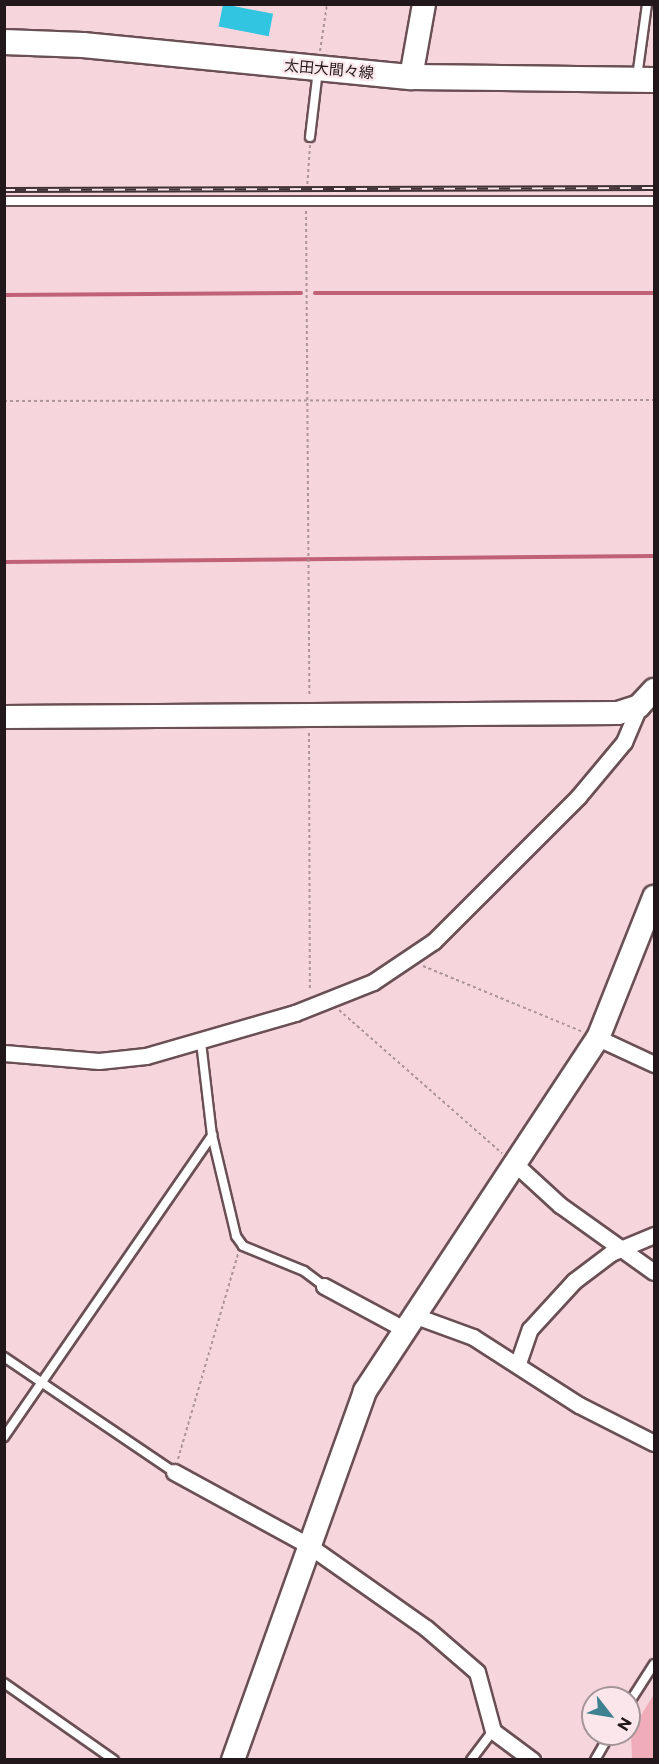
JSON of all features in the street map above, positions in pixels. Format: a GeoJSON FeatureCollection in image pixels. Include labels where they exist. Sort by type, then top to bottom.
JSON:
{"type":"FeatureCollection","features":[{"type":"Feature","properties":{"kind":"main road","name":"太田大間々線"},"geometry":{"type":"LineString","coordinates":[[4,42],[83,45],[411,77],[645,79]]}},
{"type":"Feature","properties":{"kind":"street"},"geometry":{"type":"LineString","coordinates":[[411,77],[424,4]]}},
{"type":"Feature","properties":{"kind":"street"},"geometry":{"type":"LineString","coordinates":[[4,717],[309,712],[403,716],[618,713],[647,698]]}},
{"type":"Feature","properties":{"kind":"street"},"geometry":{"type":"LineString","coordinates":[[4,1053],[99,1061],[146,1056],[201,1042],[330,1000],[413,958],[578,797],[624,742],[647,698]]}},
{"type":"Feature","properties":{"kind":"street"},"geometry":{"type":"LineString","coordinates":[[233,1760],[308,1545],[365,1392],[513,1162],[598,1038],[654,897]]}},
{"type":"Feature","properties":{"kind":"street"},"geometry":{"type":"LineString","coordinates":[[598,1038],[654,1064]]}},
{"type":"Feature","properties":{"kind":"street"},"geometry":{"type":"LineString","coordinates":[[513,1162],[560,1205],[654,1272]]}},
{"type":"Feature","properties":{"kind":"street"},"geometry":{"type":"LineString","coordinates":[[518,1363],[530,1329],[574,1281],[622,1248],[654,1235]]}},
{"type":"Feature","properties":{"kind":"street"},"geometry":{"type":"LineString","coordinates":[[324,1286],[409,1322],[473,1337],[518,1363],[579,1405],[654,1443]]}},
{"type":"Feature","properties":{"kind":"street"},"geometry":{"type":"LineString","coordinates":[[174,1472],[308,1545],[391,1600],[472,1665],[480,1680],[493,1731],[532,1760]]}},
{"type":"Feature","properties":{"kind":"lane"},"geometry":{"type":"LineString","coordinates":[[645,79],[647,4]]}},
{"type":"Feature","properties":{"kind":"lane"},"geometry":{"type":"LineString","coordinates":[[310,137],[318,69]]}},
{"type":"Feature","properties":{"kind":"lane"},"geometry":{"type":"LineString","coordinates":[[4,201],[654,201]]}},
{"type":"Feature","properties":{"kind":"lane"},"geometry":{"type":"LineString","coordinates":[[201,1042],[212,1135],[230,1219],[241,1243],[304,1271],[324,1286]]}},
{"type":"Feature","properties":{"kind":"lane"},"geometry":{"type":"LineString","coordinates":[[4,1437],[212,1135]]}},
{"type":"Feature","properties":{"kind":"lane"},"geometry":{"type":"LineString","coordinates":[[4,1357],[174,1472]]}},
{"type":"Feature","properties":{"kind":"lane"},"geometry":{"type":"LineString","coordinates":[[640,1686],[654,1664]]}},
{"type":"Feature","properties":{"kind":"lane"},"geometry":{"type":"LineString","coordinates":[[4,1683],[114,1760]]}},
{"type":"Feature","properties":{"kind":"lane"},"geometry":{"type":"LineString","coordinates":[[471,1760],[493,1731]]}},
{"type":"Feature","properties":{"kind":"lane"},"geometry":{"type":"LineString","coordinates":[[595,1760],[603,1746]]}},
{"type":"Feature","properties":{"kind":"path"},"geometry":{"type":"LineString","coordinates":[[318,69],[327,4]]}},
{"type":"Feature","properties":{"kind":"path"},"geometry":{"type":"LineString","coordinates":[[310,137],[306,201],[313,1006]]}},
{"type":"Feature","properties":{"kind":"path"},"geometry":{"type":"LineString","coordinates":[[4,401],[654,400]]}},
{"type":"Feature","properties":{"kind":"path"},"geometry":{"type":"LineString","coordinates":[[413,958],[429,971],[598,1038]]}},
{"type":"Feature","properties":{"kind":"path"},"geometry":{"type":"LineString","coordinates":[[330,1000],[346,1018],[513,1162]]}},
{"type":"Feature","properties":{"kind":"path"},"geometry":{"type":"LineString","coordinates":[[174,1472],[241,1243]]}},
{"type":"Feature","properties":{"kind":"shaded area"},"geometry":{"type":"Polygon","coordinates":[[[654,1694],[654,1759],[632,1759],[632,1746],[641,1746],[641,1715],[654,1694]]]}},
{"type":"Feature","properties":{"kind":"building"},"geometry":{"type":"Polygon","coordinates":[[[223,4],[273,14],[269,36],[219,27],[223,4]]]}},
{"type":"Feature","properties":{"kind":"waterway"},"geometry":{"type":"LineString","coordinates":[[4,295],[301,293]]}},
{"type":"Feature","properties":{"kind":"waterway"},"geometry":{"type":"LineString","coordinates":[[315,293],[654,293]]}},
{"type":"Feature","properties":{"kind":"waterway"},"geometry":{"type":"LineString","coordinates":[[4,562],[654,556]]}},
{"type":"Feature","properties":{"kind":"railway"},"geometry":{"type":"LineString","coordinates":[[4,190],[654,188]]}}]}
